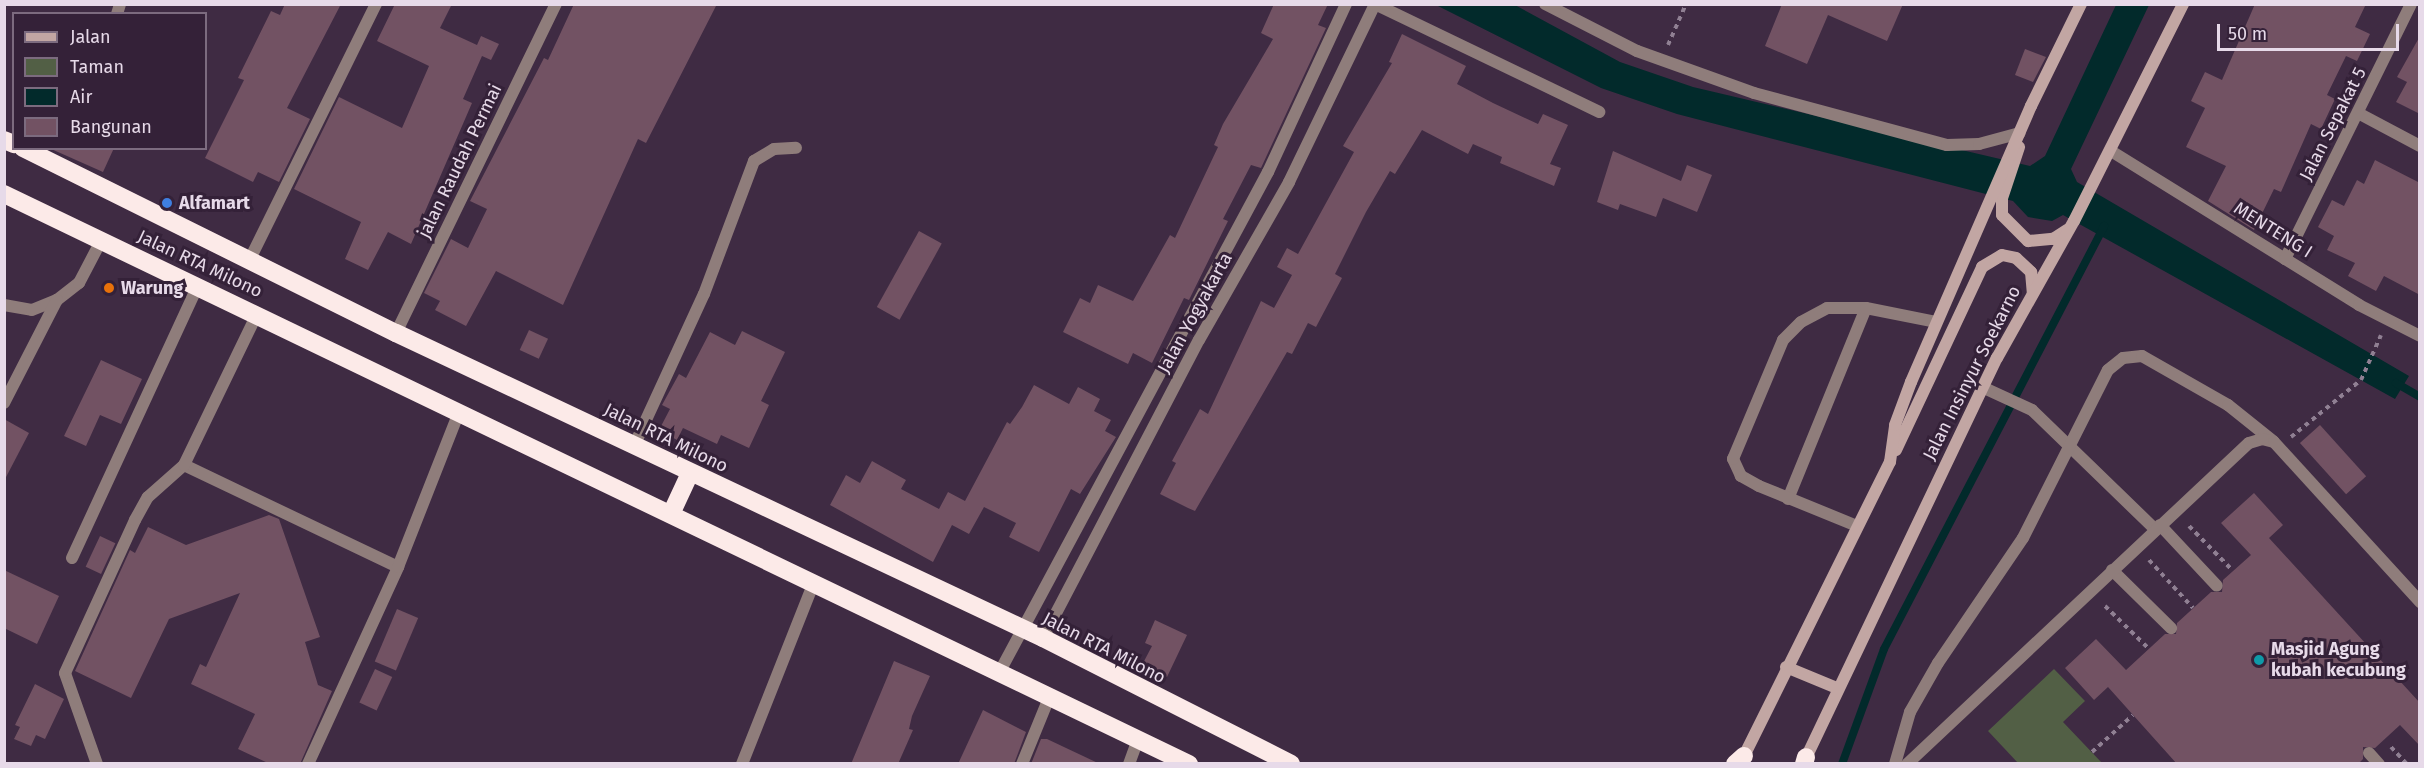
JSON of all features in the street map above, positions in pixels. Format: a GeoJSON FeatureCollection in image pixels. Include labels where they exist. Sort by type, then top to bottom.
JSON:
{"type":"FeatureCollection","features":[{"type":"Feature","properties":{"kind":"highway","name":"Jalan RTA Milono"},"geometry":{"type":"LineString","coordinates":[[32,150],[54,155],[249,261],[690,473],[1023,631],[1043,638],[1291,764]]}},
{"type":"Feature","properties":{"kind":"highway","name":"Jalan RTA Milono"},"geometry":{"type":"LineString","coordinates":[[4,194],[101,242],[198,285],[1189,764]]}},
{"type":"Feature","properties":{"kind":"highway"},"geometry":{"type":"LineString","coordinates":[[671,514],[690,473]]}},
{"type":"Feature","properties":{"kind":"street"},"geometry":{"type":"LineString","coordinates":[[249,261],[376,4]]}},
{"type":"Feature","properties":{"kind":"street","name":"jalan Raudah Permai"},"geometry":{"type":"LineString","coordinates":[[396,333],[556,4]]}},
{"type":"Feature","properties":{"kind":"street"},"geometry":{"type":"LineString","coordinates":[[999,673],[1268,172],[1346,4]]}},
{"type":"Feature","properties":{"kind":"street"},"geometry":{"type":"LineString","coordinates":[[1375,4],[1599,112]]}},
{"type":"Feature","properties":{"kind":"street","name":"Jalan Yogyakarta"},"geometry":{"type":"LineString","coordinates":[[1043,638],[1199,340],[1289,182],[1375,4]]}},
{"type":"Feature","properties":{"kind":"street"},"geometry":{"type":"LineString","coordinates":[[1545,4],[1661,61],[1755,93],[1947,145],[1979,144],[2019,133]]}},
{"type":"Feature","properties":{"kind":"street"},"geometry":{"type":"LineString","coordinates":[[2072,225],[2053,239],[2028,241],[2002,215],[2002,198],[2019,133],[2081,4]]}},
{"type":"Feature","properties":{"kind":"street","name":"Jalan Insinyur Soekarno"},"geometry":{"type":"LineString","coordinates":[[1804,761],[1982,387],[2111,151],[2183,4]]}},
{"type":"Feature","properties":{"kind":"street","name":"Jalan Sepakat 5"},"geometry":{"type":"LineString","coordinates":[[2285,259],[2412,4]]}},
{"type":"Feature","properties":{"kind":"street"},"geometry":{"type":"LineString","coordinates":[[2358,113],[2420,146]]}},
{"type":"Feature","properties":{"kind":"street"},"geometry":{"type":"LineString","coordinates":[[634,446],[704,294],[754,161],[774,149],[796,148]]}},
{"type":"Feature","properties":{"kind":"street","name":"MENTENG I"},"geometry":{"type":"LineString","coordinates":[[2111,151],[2285,259],[2420,336]]}},
{"type":"Feature","properties":{"kind":"street"},"geometry":{"type":"LineString","coordinates":[[1890,462],[1895,425],[1936,322],[2013,162]]}},
{"type":"Feature","properties":{"kind":"street"},"geometry":{"type":"LineString","coordinates":[[4,305],[32,310],[57,300],[79,283],[101,242]]}},
{"type":"Feature","properties":{"kind":"street"},"geometry":{"type":"LineString","coordinates":[[1740,761],[1890,462],[1982,267],[2002,255],[2016,258],[2031,272],[2033,293]]}},
{"type":"Feature","properties":{"kind":"street"},"geometry":{"type":"LineString","coordinates":[[72,558],[198,285]]}},
{"type":"Feature","properties":{"kind":"street"},"geometry":{"type":"LineString","coordinates":[[4,404],[9,384],[57,300]]}},
{"type":"Feature","properties":{"kind":"street"},"geometry":{"type":"LineString","coordinates":[[1857,526],[1788,499],[1742,476],[1733,459],[1783,340],[1801,322],[1827,308],[1866,308],[1936,322]]}},
{"type":"Feature","properties":{"kind":"street"},"geometry":{"type":"LineString","coordinates":[[1788,499],[1866,308]]}},
{"type":"Feature","properties":{"kind":"street"},"geometry":{"type":"LineString","coordinates":[[96,764],[65,673],[139,513],[148,497],[184,465],[257,314]]}},
{"type":"Feature","properties":{"kind":"street"},"geometry":{"type":"LineString","coordinates":[[1895,764],[1910,712],[1938,663],[2024,538],[2108,370],[2123,358],[2142,356],[2228,405],[2277,445],[2420,602]]}},
{"type":"Feature","properties":{"kind":"street"},"geometry":{"type":"LineString","coordinates":[[1982,387],[2032,410],[2158,527],[2217,586]]}},
{"type":"Feature","properties":{"kind":"street"},"geometry":{"type":"LineString","coordinates":[[308,764],[398,567],[459,412]]}},
{"type":"Feature","properties":{"kind":"street"},"geometry":{"type":"LineString","coordinates":[[1907,764],[2249,443],[2262,439],[2277,445]]}},
{"type":"Feature","properties":{"kind":"street"},"geometry":{"type":"LineString","coordinates":[[184,465],[398,567]]}},
{"type":"Feature","properties":{"kind":"street"},"geometry":{"type":"LineString","coordinates":[[2112,570],[2171,628]]}},
{"type":"Feature","properties":{"kind":"street"},"geometry":{"type":"LineString","coordinates":[[742,764],[814,582]]}},
{"type":"Feature","properties":{"kind":"street"},"geometry":{"type":"LineString","coordinates":[[1786,667],[1837,688]]}},
{"type":"Feature","properties":{"kind":"street"},"geometry":{"type":"LineString","coordinates":[[1022,764],[1049,698]]}},
{"type":"Feature","properties":{"kind":"street"},"geometry":{"type":"LineString","coordinates":[[1130,764],[1138,739]]}},
{"type":"Feature","properties":{"kind":"street"},"geometry":{"type":"LineString","coordinates":[[2369,753],[2379,764]]}},
{"type":"Feature","properties":{"kind":"path"},"geometry":{"type":"LineString","coordinates":[[1661,61],[1686,4]]}},
{"type":"Feature","properties":{"kind":"path"},"geometry":{"type":"LineString","coordinates":[[2277,445],[2361,380],[2373,356]]}},
{"type":"Feature","properties":{"kind":"path"},"geometry":{"type":"LineString","coordinates":[[2189,526],[2233,571]]}},
{"type":"Feature","properties":{"kind":"path"},"geometry":{"type":"LineString","coordinates":[[2151,562],[2193,608]]}},
{"type":"Feature","properties":{"kind":"path"},"geometry":{"type":"LineString","coordinates":[[2105,606],[2149,649]]}},
{"type":"Feature","properties":{"kind":"path"},"geometry":{"type":"LineString","coordinates":[[2092,752],[2133,715]]}},
{"type":"Feature","properties":{"kind":"path"},"geometry":{"type":"LineString","coordinates":[[2384,740],[2407,764]]}},
{"type":"Feature","properties":{"kind":"green space"},"geometry":{"type":"Polygon","coordinates":[[[2054,669],[2085,701],[2063,722],[2102,763],[2018,763],[1988,731],[2054,669]]]}},
{"type":"Feature","properties":{"kind":"water"},"geometry":{"type":"Polygon","coordinates":[[[1436,5],[1515,5],[1620,62],[1693,87],[2030,166],[2045,156],[2116,5],[2149,5],[2071,169],[2077,182],[2409,376],[2395,399],[2063,215],[2052,221],[2028,217],[2013,201],[1677,114],[1601,88],[1436,5]]]}},
{"type":"Feature","properties":{"kind":"building"},"geometry":{"type":"Polygon","coordinates":[[[285,4],[341,4],[287,108],[310,119],[279,182],[258,172],[253,182],[205,158],[244,80],[238,78],[271,11],[280,15],[285,4]]]}},
{"type":"Feature","properties":{"kind":"building"},"geometry":{"type":"Polygon","coordinates":[[[395,4],[452,4],[440,28],[477,45],[481,36],[499,44],[491,60],[482,56],[463,99],[472,103],[411,244],[388,232],[368,270],[345,259],[361,222],[294,189],[339,97],[402,128],[429,66],[377,41],[395,4]]]}},
{"type":"Feature","properties":{"kind":"building"},"geometry":{"type":"Polygon","coordinates":[[[574,4],[717,4],[646,143],[638,139],[563,305],[496,271],[466,326],[435,310],[440,301],[424,293],[451,239],[468,248],[487,209],[470,201],[544,58],[548,60],[574,4]]]}},
{"type":"Feature","properties":{"kind":"building"},"geometry":{"type":"Polygon","coordinates":[[[1274,4],[1328,4],[1318,25],[1326,28],[1261,168],[1251,165],[1223,219],[1228,221],[1189,300],[1184,298],[1152,363],[1133,353],[1128,364],[1063,332],[1080,298],[1090,303],[1098,285],[1133,301],[1170,235],[1175,238],[1218,147],[1214,145],[1223,124],[1273,39],[1261,33],[1274,4]]]}},
{"type":"Feature","properties":{"kind":"building"},"geometry":{"type":"Polygon","coordinates":[[[1782,4],[1903,4],[1887,41],[1828,15],[1807,64],[1765,46],[1782,4]]]}},
{"type":"Feature","properties":{"kind":"building"},"geometry":{"type":"Polygon","coordinates":[[[2255,4],[2366,4],[2355,27],[2370,34],[2357,61],[2346,56],[2327,95],[2335,99],[2321,129],[2311,124],[2281,192],[2274,189],[2254,230],[2208,201],[2226,166],[2186,147],[2205,108],[2191,101],[2205,72],[2222,80],[2255,4]]]}},
{"type":"Feature","properties":{"kind":"building"},"geometry":{"type":"Polygon","coordinates":[[[1402,34],[1466,66],[1457,84],[1538,124],[1543,114],[1568,125],[1550,164],[1561,168],[1554,186],[1500,163],[1502,157],[1473,144],[1468,154],[1422,130],[1395,174],[1390,171],[1366,212],[1335,274],[1342,278],[1316,327],[1308,323],[1292,354],[1287,352],[1195,511],[1188,508],[1160,494],[1176,463],[1172,461],[1200,409],[1208,414],[1261,301],[1274,308],[1292,275],[1277,267],[1287,248],[1298,254],[1354,152],[1343,146],[1392,63],[1389,62],[1402,34]]]}},
{"type":"Feature","properties":{"kind":"building"},"geometry":{"type":"Polygon","coordinates":[[[2420,36],[2420,114],[2396,102],[2407,82],[2397,77],[2420,36]]]}},
{"type":"Feature","properties":{"kind":"building"},"geometry":{"type":"Polygon","coordinates":[[[2025,49],[2046,57],[2033,82],[2015,75],[2025,49]]]}},
{"type":"Feature","properties":{"kind":"building"},"geometry":{"type":"Polygon","coordinates":[[[54,150],[113,150],[103,172],[54,150]]]}},
{"type":"Feature","properties":{"kind":"building"},"geometry":{"type":"Polygon","coordinates":[[[1613,151],[1681,181],[1687,165],[1712,175],[1697,212],[1663,198],[1656,217],[1620,204],[1618,210],[1597,202],[1613,151]]]}},
{"type":"Feature","properties":{"kind":"building"},"geometry":{"type":"Polygon","coordinates":[[[2375,160],[2420,183],[2420,295],[2384,276],[2376,291],[2348,276],[2355,263],[2327,250],[2334,236],[2318,227],[2332,200],[2344,206],[2357,180],[2364,184],[2375,160]]]}},
{"type":"Feature","properties":{"kind":"building"},"geometry":{"type":"Polygon","coordinates":[[[919,231],[942,244],[900,320],[877,307],[919,231]]]}},
{"type":"Feature","properties":{"kind":"building"},"geometry":{"type":"Polygon","coordinates":[[[529,330],[548,339],[539,359],[520,350],[529,330]]]}},
{"type":"Feature","properties":{"kind":"building"},"geometry":{"type":"Polygon","coordinates":[[[742,331],[785,352],[761,401],[769,405],[749,448],[721,435],[717,444],[683,428],[677,440],[659,430],[670,409],[662,405],[679,374],[686,378],[710,332],[735,345],[742,331]]]}},
{"type":"Feature","properties":{"kind":"building"},"geometry":{"type":"Polygon","coordinates":[[[101,360],[142,379],[121,424],[100,415],[86,446],[64,436],[101,360]]]}},
{"type":"Feature","properties":{"kind":"building"},"geometry":{"type":"Polygon","coordinates":[[[1034,385],[1069,404],[1078,387],[1100,399],[1094,411],[1111,420],[1105,431],[1116,437],[1080,494],[1071,489],[1039,552],[1009,537],[1016,523],[984,507],[969,534],[952,525],[933,562],[830,505],[846,475],[860,483],[872,461],[906,480],[901,489],[939,509],[948,492],[965,501],[1007,422],[1010,424],[1034,385]]]}},
{"type":"Feature","properties":{"kind":"building"},"geometry":{"type":"Polygon","coordinates":[[[4,419],[29,433],[4,481],[4,419]]]}},
{"type":"Feature","properties":{"kind":"building"},"geometry":{"type":"Polygon","coordinates":[[[2320,425],[2366,476],[2346,494],[2300,443],[2320,425]]]}},
{"type":"Feature","properties":{"kind":"building","name":"Masjid Agung kubah kecubung"},"geometry":{"type":"Polygon","coordinates":[[[2254,493],[2283,525],[2269,538],[2420,703],[2420,746],[2400,725],[2375,748],[2363,747],[2363,759],[2358,764],[2177,764],[2108,687],[2094,700],[2065,668],[2096,639],[2126,670],[2165,634],[2176,634],[2177,623],[2211,592],[2222,592],[2223,580],[2251,555],[2221,523],[2254,493]]]}},
{"type":"Feature","properties":{"kind":"building"},"geometry":{"type":"Polygon","coordinates":[[[269,515],[279,519],[320,637],[305,642],[318,685],[332,691],[300,764],[270,764],[238,749],[255,714],[191,684],[200,664],[206,667],[240,593],[169,619],[131,698],[75,671],[130,550],[135,553],[148,527],[186,545],[269,515]]]}},
{"type":"Feature","properties":{"kind":"building"},"geometry":{"type":"Polygon","coordinates":[[[100,536],[115,543],[101,574],[86,567],[100,536]]]}},
{"type":"Feature","properties":{"kind":"building"},"geometry":{"type":"Polygon","coordinates":[[[4,570],[59,596],[37,644],[4,628],[4,570]]]}},
{"type":"Feature","properties":{"kind":"building"},"geometry":{"type":"Polygon","coordinates":[[[397,609],[418,618],[396,670],[375,661],[397,609]]]}},
{"type":"Feature","properties":{"kind":"building"},"geometry":{"type":"Polygon","coordinates":[[[1155,620],[1187,635],[1167,677],[1142,665],[1152,646],[1145,643],[1155,620]]]}},
{"type":"Feature","properties":{"kind":"building"},"geometry":{"type":"Polygon","coordinates":[[[894,661],[930,676],[912,716],[909,729],[913,730],[898,764],[851,764],[894,661]]]}},
{"type":"Feature","properties":{"kind":"building"},"geometry":{"type":"Polygon","coordinates":[[[375,669],[392,677],[377,711],[359,703],[375,669]]]}},
{"type":"Feature","properties":{"kind":"building"},"geometry":{"type":"Polygon","coordinates":[[[35,684],[64,699],[45,739],[36,735],[31,746],[14,739],[20,727],[15,725],[35,684]]]}},
{"type":"Feature","properties":{"kind":"building"},"geometry":{"type":"Polygon","coordinates":[[[983,710],[1026,732],[1014,764],[958,764],[983,710]]]}},
{"type":"Feature","properties":{"kind":"building"},"geometry":{"type":"Polygon","coordinates":[[[1041,739],[1047,739],[1100,764],[1031,764],[1041,739]]]}},
{"type":"Feature","properties":{"kind":"waterway"},"geometry":{"type":"LineString","coordinates":[[1842,764],[1884,649],[2104,226]]}},
{"type":"Feature","properties":{"kind":"waterway"},"geometry":{"type":"LineString","coordinates":[[2396,383],[2420,397]]}},
{"type":"Feature","properties":{"kind":"place","name":"Alfamart"},"geometry":{"type":"Point","coordinates":[167,203]}},
{"type":"Feature","properties":{"kind":"place","name":"Warung"},"geometry":{"type":"Point","coordinates":[109,288]}},
{"type":"Feature","properties":{"kind":"place","name":"Masjid Agung kubah kecubung"},"geometry":{"type":"Point","coordinates":[2259,660]}}]}
